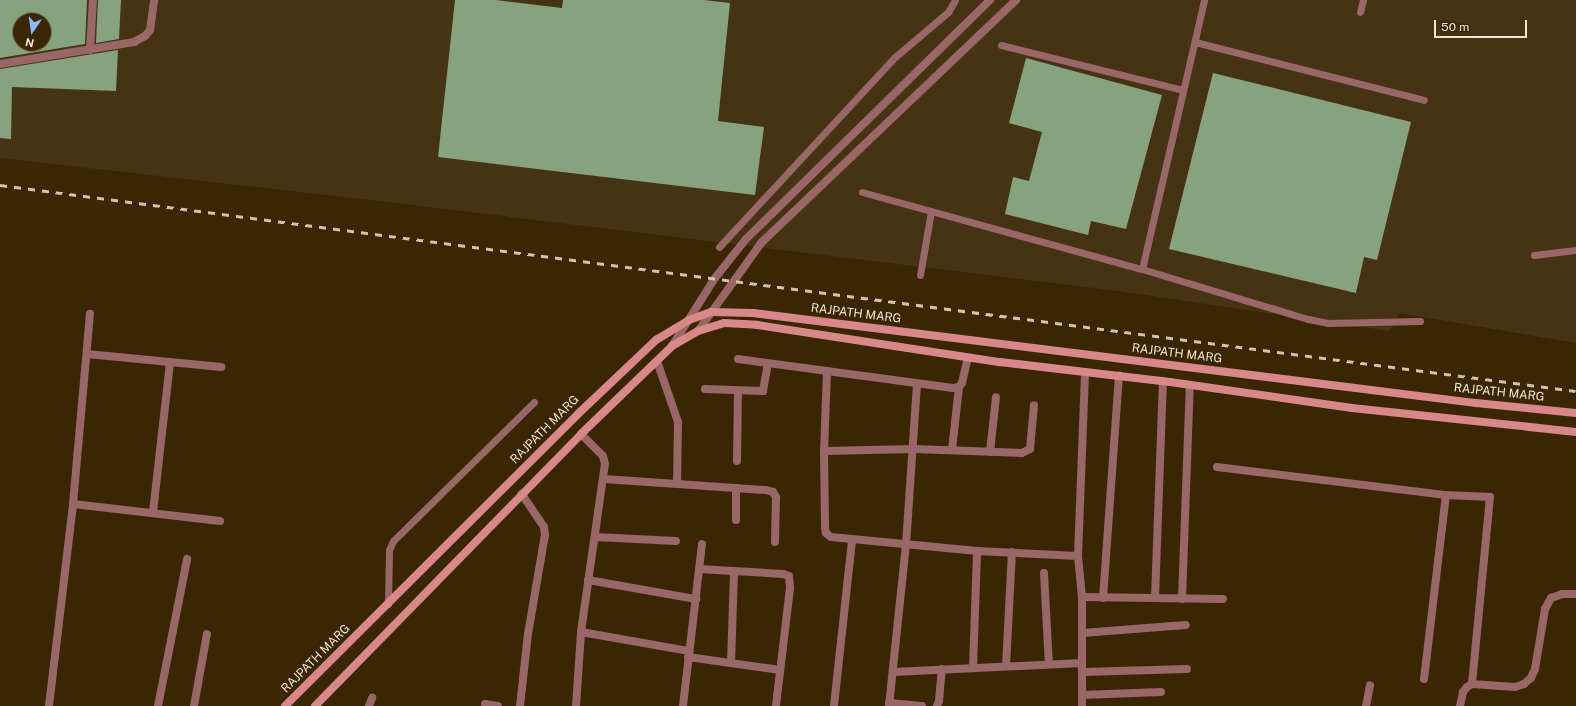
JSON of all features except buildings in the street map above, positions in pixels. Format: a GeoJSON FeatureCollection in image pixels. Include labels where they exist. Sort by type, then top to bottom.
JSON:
{"type":"FeatureCollection","features":[{"type":"Feature","properties":{"kind":"main road","name":"RAJPATH MARG"},"geometry":{"type":"LineString","coordinates":[[285,706],[574,418],[656,340],[689,320],[711,312],[753,312],[1468,402],[1576,413]]}},
{"type":"Feature","properties":{"kind":"main road","name":"RAJPATH MARG"},"geometry":{"type":"LineString","coordinates":[[315,706],[581,434],[672,346],[698,331],[724,323],[757,325],[968,358],[1163,381],[1352,408],[1576,432]]}},
{"type":"Feature","properties":{"kind":"street"},"geometry":{"type":"LineString","coordinates":[[90,50],[93,0]]}},
{"type":"Feature","properties":{"kind":"street"},"geometry":{"type":"LineString","coordinates":[[0,64],[134,42],[145,36],[150,30],[154,0]]}},
{"type":"Feature","properties":{"kind":"street"},"geometry":{"type":"LineString","coordinates":[[672,346],[715,278],[746,239],[990,0]]}},
{"type":"Feature","properties":{"kind":"street"},"geometry":{"type":"LineString","coordinates":[[698,331],[762,242],[1016,0]]}},
{"type":"Feature","properties":{"kind":"street"},"geometry":{"type":"LineString","coordinates":[[49,706],[73,504],[90,314]]}},
{"type":"Feature","properties":{"kind":"street"},"geometry":{"type":"LineString","coordinates":[[87,354],[221,367]]}},
{"type":"Feature","properties":{"kind":"street"},"geometry":{"type":"LineString","coordinates":[[952,450],[959,387],[962,383],[968,358]]}},
{"type":"Feature","properties":{"kind":"street"},"geometry":{"type":"LineString","coordinates":[[738,359],[917,384],[959,387]]}},
{"type":"Feature","properties":{"kind":"street"},"geometry":{"type":"LineString","coordinates":[[657,361],[678,422],[677,484]]}},
{"type":"Feature","properties":{"kind":"street"},"geometry":{"type":"LineString","coordinates":[[153,512],[170,362]]}},
{"type":"Feature","properties":{"kind":"street"},"geometry":{"type":"LineString","coordinates":[[705,389],[763,391],[768,363]]}},
{"type":"Feature","properties":{"kind":"street"},"geometry":{"type":"LineString","coordinates":[[828,371],[824,451],[826,533],[831,537],[978,551],[1078,556]]}},
{"type":"Feature","properties":{"kind":"street"},"geometry":{"type":"LineString","coordinates":[[1082,706],[1082,597],[1078,556],[1086,372]]}},
{"type":"Feature","properties":{"kind":"street"},"geometry":{"type":"LineString","coordinates":[[1103,598],[1119,376]]}},
{"type":"Feature","properties":{"kind":"street"},"geometry":{"type":"LineString","coordinates":[[1155,598],[1163,381]]}},
{"type":"Feature","properties":{"kind":"street"},"geometry":{"type":"LineString","coordinates":[[917,384],[914,449],[906,545],[889,704],[922,706]]}},
{"type":"Feature","properties":{"kind":"street"},"geometry":{"type":"LineString","coordinates":[[1182,599],[1190,385]]}},
{"type":"Feature","properties":{"kind":"street"},"geometry":{"type":"LineString","coordinates":[[737,461],[738,391]]}},
{"type":"Feature","properties":{"kind":"street"},"geometry":{"type":"LineString","coordinates":[[990,452],[996,397]]}},
{"type":"Feature","properties":{"kind":"street"},"geometry":{"type":"LineString","coordinates":[[824,451],[914,449],[1022,453],[1030,449],[1034,405]]}},
{"type":"Feature","properties":{"kind":"street"},"geometry":{"type":"LineString","coordinates":[[576,706],[581,632],[605,464],[603,456],[581,434]]}},
{"type":"Feature","properties":{"kind":"street"},"geometry":{"type":"LineString","coordinates":[[1217,467],[1446,495],[1490,497],[1472,684]]}},
{"type":"Feature","properties":{"kind":"street"},"geometry":{"type":"LineString","coordinates":[[604,479],[766,490],[773,492],[776,497],[775,542]]}},
{"type":"Feature","properties":{"kind":"street"},"geometry":{"type":"LineString","coordinates":[[736,488],[736,520]]}},
{"type":"Feature","properties":{"kind":"street"},"geometry":{"type":"LineString","coordinates":[[520,706],[528,634],[545,535],[544,527],[522,494]]}},
{"type":"Feature","properties":{"kind":"street"},"geometry":{"type":"LineString","coordinates":[[1424,679],[1446,495]]}},
{"type":"Feature","properties":{"kind":"street"},"geometry":{"type":"LineString","coordinates":[[73,504],[153,512],[220,521]]}},
{"type":"Feature","properties":{"kind":"street"},"geometry":{"type":"LineString","coordinates":[[595,537],[676,541]]}},
{"type":"Feature","properties":{"kind":"street"},"geometry":{"type":"LineString","coordinates":[[834,706],[852,540]]}},
{"type":"Feature","properties":{"kind":"street"},"geometry":{"type":"LineString","coordinates":[[683,706],[702,544]]}},
{"type":"Feature","properties":{"kind":"street"},"geometry":{"type":"LineString","coordinates":[[973,668],[978,551]]}},
{"type":"Feature","properties":{"kind":"street"},"geometry":{"type":"LineString","coordinates":[[1006,666],[1012,552]]}},
{"type":"Feature","properties":{"kind":"street"},"geometry":{"type":"LineString","coordinates":[[158,706],[187,558]]}},
{"type":"Feature","properties":{"kind":"street"},"geometry":{"type":"LineString","coordinates":[[700,569],[783,574],[789,576],[790,588],[776,706]]}},
{"type":"Feature","properties":{"kind":"street"},"geometry":{"type":"LineString","coordinates":[[731,663],[734,571]]}},
{"type":"Feature","properties":{"kind":"street"},"geometry":{"type":"LineString","coordinates":[[1044,573],[1049,664]]}},
{"type":"Feature","properties":{"kind":"street"},"geometry":{"type":"LineString","coordinates":[[588,580],[696,599]]}},
{"type":"Feature","properties":{"kind":"street"},"geometry":{"type":"LineString","coordinates":[[1460,706],[1463,692],[1472,684],[1515,686],[1524,684],[1531,678],[1535,669],[1545,609],[1551,598],[1562,594],[1576,594]]}},
{"type":"Feature","properties":{"kind":"street"},"geometry":{"type":"LineString","coordinates":[[1082,597],[1223,599]]}},
{"type":"Feature","properties":{"kind":"street"},"geometry":{"type":"LineString","coordinates":[[1082,633],[1186,625]]}},
{"type":"Feature","properties":{"kind":"street"},"geometry":{"type":"LineString","coordinates":[[581,632],[731,663],[780,670]]}},
{"type":"Feature","properties":{"kind":"street"},"geometry":{"type":"LineString","coordinates":[[194,706],[207,634]]}},
{"type":"Feature","properties":{"kind":"street"},"geometry":{"type":"LineString","coordinates":[[893,672],[1082,663]]}},
{"type":"Feature","properties":{"kind":"street"},"geometry":{"type":"LineString","coordinates":[[937,706],[939,701],[942,669]]}},
{"type":"Feature","properties":{"kind":"street"},"geometry":{"type":"LineString","coordinates":[[1082,672],[1186,669]]}},
{"type":"Feature","properties":{"kind":"street"},"geometry":{"type":"LineString","coordinates":[[1366,706],[1370,685]]}},
{"type":"Feature","properties":{"kind":"street"},"geometry":{"type":"LineString","coordinates":[[1082,695],[1162,692]]}},
{"type":"Feature","properties":{"kind":"street"},"geometry":{"type":"LineString","coordinates":[[485,704],[498,706]]}},
{"type":"Feature","properties":{"kind":"lane"},"geometry":{"type":"LineString","coordinates":[[719,247],[895,57],[932,30],[948,12],[955,0]]}},
{"type":"Feature","properties":{"kind":"lane"},"geometry":{"type":"LineString","coordinates":[[1142,269],[1204,0]]}},
{"type":"Feature","properties":{"kind":"lane"},"geometry":{"type":"LineString","coordinates":[[1360,12],[1363,0]]}},
{"type":"Feature","properties":{"kind":"lane"},"geometry":{"type":"LineString","coordinates":[[1195,42],[1424,100]]}},
{"type":"Feature","properties":{"kind":"lane"},"geometry":{"type":"LineString","coordinates":[[1001,45],[1183,90]]}},
{"type":"Feature","properties":{"kind":"lane"},"geometry":{"type":"LineString","coordinates":[[862,192],[1142,269],[1308,319],[1328,323],[1420,321]]}},
{"type":"Feature","properties":{"kind":"lane"},"geometry":{"type":"LineString","coordinates":[[920,275],[931,212]]}},
{"type":"Feature","properties":{"kind":"lane"},"geometry":{"type":"LineString","coordinates":[[1534,255],[1576,250]]}},
{"type":"Feature","properties":{"kind":"lane"},"geometry":{"type":"LineString","coordinates":[[388,604],[389,550],[393,541],[534,402]]}},
{"type":"Feature","properties":{"kind":"shaded area"},"geometry":{"type":"Polygon","coordinates":[[[0,0],[1576,0],[1576,343],[1399,313],[1390,331],[1111,290],[396,203],[0,158],[0,0]]]}},
{"type":"Feature","properties":{"kind":"railway"},"geometry":{"type":"LineString","coordinates":[[0,185],[1576,391]]}}]}
